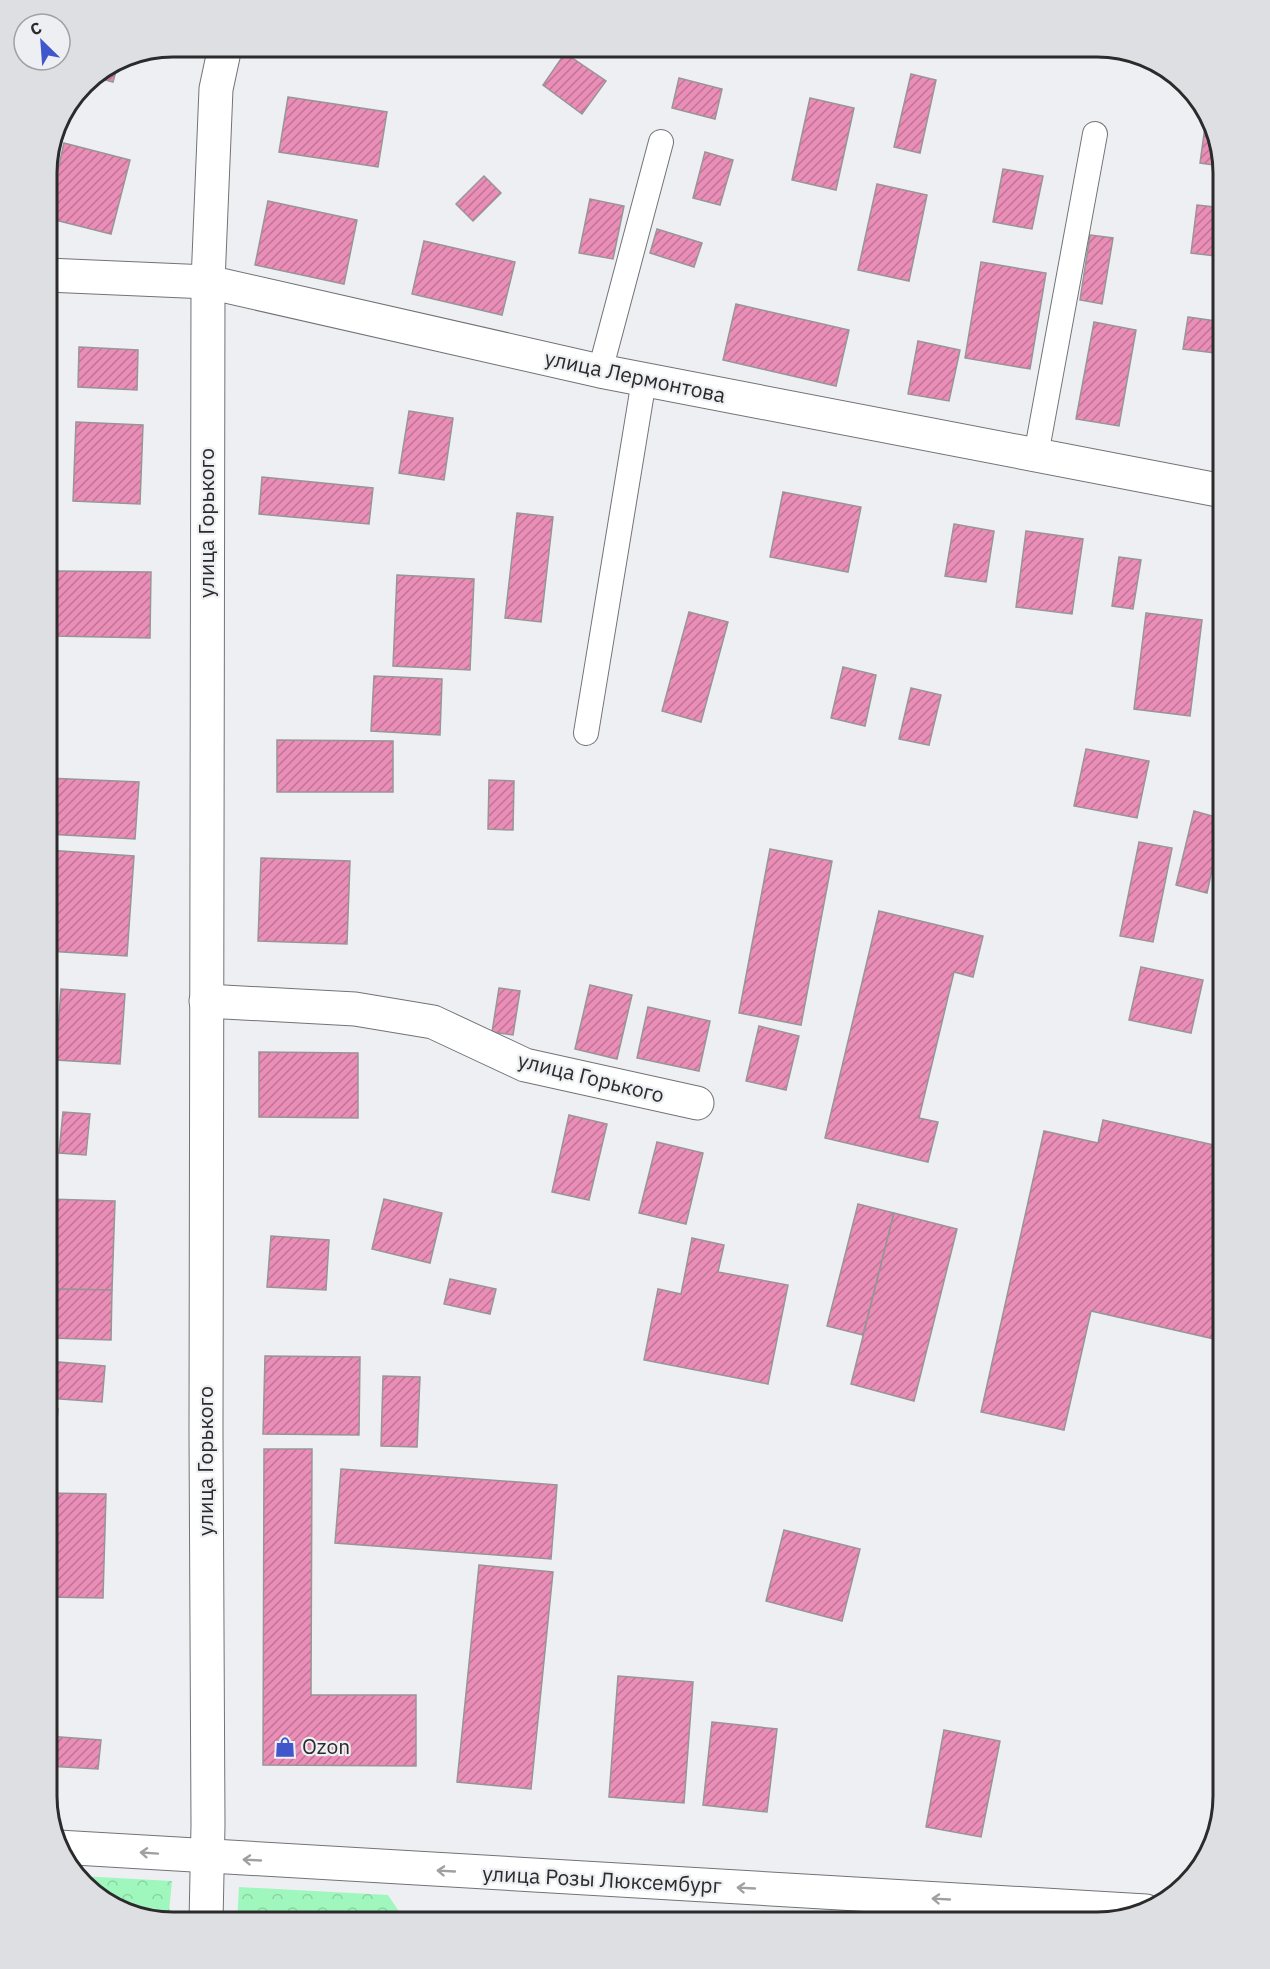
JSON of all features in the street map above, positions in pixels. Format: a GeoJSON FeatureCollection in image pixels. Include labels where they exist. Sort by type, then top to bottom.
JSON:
{"type":"FeatureCollection","features":[{"type":"Feature","properties":{"kind":"street","name":"улица Горького"},"geometry":{"type":"LineString","coordinates":[[206,1912],[208,282],[216,89],[223,57]]}},
{"type":"Feature","properties":{"kind":"street","name":"улица Лермонтова"},"geometry":{"type":"LineString","coordinates":[[57,275],[208,282],[600,371],[1213,489]]}},
{"type":"Feature","properties":{"kind":"street","name":"улица Горького"},"geometry":{"type":"LineString","coordinates":[[206,1001],[355,1009],[433,1022],[525,1065],[697,1103]]}},
{"type":"Feature","properties":{"kind":"street","name":"улица Розы Люксембург"},"geometry":{"type":"LineString","coordinates":[[69,1848],[207,1858],[1121,1910]]}},
{"type":"Feature","properties":{"kind":"lane"},"geometry":{"type":"LineString","coordinates":[[1036,455],[1095,134]]}},
{"type":"Feature","properties":{"kind":"lane"},"geometry":{"type":"LineString","coordinates":[[600,371],[661,142]]}},
{"type":"Feature","properties":{"kind":"lane"},"geometry":{"type":"LineString","coordinates":[[586,733],[644,380]]}},
{"type":"Feature","properties":{"kind":"green space"},"geometry":{"type":"Polygon","coordinates":[[[90,1877],[172,1881],[169,1912],[165,1912],[135,1906],[121,1900],[108,1893],[90,1877]]]}},
{"type":"Feature","properties":{"kind":"green space"},"geometry":{"type":"Polygon","coordinates":[[[239,1887],[388,1895],[399,1912],[238,1912],[239,1887]]]}},
{"type":"Feature","properties":{"kind":"building"},"geometry":{"type":"Polygon","coordinates":[[[562,57],[571,57],[606,81],[582,114],[543,85],[562,57]]]}},
{"type":"Feature","properties":{"kind":"building"},"geometry":{"type":"Polygon","coordinates":[[[116,72],[113,82],[104,80],[116,72]]]}},
{"type":"Feature","properties":{"kind":"building"},"geometry":{"type":"Polygon","coordinates":[[[911,74],[936,80],[920,153],[894,147],[911,74]]]}},
{"type":"Feature","properties":{"kind":"building"},"geometry":{"type":"Polygon","coordinates":[[[679,78],[722,89],[715,119],[672,108],[679,78]]]}},
{"type":"Feature","properties":{"kind":"building"},"geometry":{"type":"Polygon","coordinates":[[[288,97],[387,112],[378,167],[279,152],[288,97]]]}},
{"type":"Feature","properties":{"kind":"building"},"geometry":{"type":"Polygon","coordinates":[[[810,98],[854,108],[836,190],[792,180],[810,98]]]}},
{"type":"Feature","properties":{"kind":"building"},"geometry":{"type":"Polygon","coordinates":[[[1205,129],[1213,165],[1200,163],[1205,129]]]}},
{"type":"Feature","properties":{"kind":"building"},"geometry":{"type":"Polygon","coordinates":[[[64,143],[130,160],[111,234],[57,220],[57,174],[64,143]]]}},
{"type":"Feature","properties":{"kind":"building"},"geometry":{"type":"Polygon","coordinates":[[[705,152],[733,160],[720,205],[693,198],[705,152]]]}},
{"type":"Feature","properties":{"kind":"building"},"geometry":{"type":"Polygon","coordinates":[[[1003,169],[1043,176],[1032,229],[993,222],[1003,169]]]}},
{"type":"Feature","properties":{"kind":"building"},"geometry":{"type":"Polygon","coordinates":[[[484,176],[501,193],[473,221],[456,204],[484,176]]]}},
{"type":"Feature","properties":{"kind":"building"},"geometry":{"type":"Polygon","coordinates":[[[877,184],[927,195],[909,281],[858,270],[877,184]]]}},
{"type":"Feature","properties":{"kind":"building"},"geometry":{"type":"Polygon","coordinates":[[[590,199],[624,206],[613,259],[579,253],[590,199]]]}},
{"type":"Feature","properties":{"kind":"building"},"geometry":{"type":"Polygon","coordinates":[[[268,201],[357,220],[344,284],[255,265],[268,201]]]}},
{"type":"Feature","properties":{"kind":"building"},"geometry":{"type":"Polygon","coordinates":[[[1197,205],[1213,207],[1213,256],[1191,253],[1197,205]]]}},
{"type":"Feature","properties":{"kind":"building"},"geometry":{"type":"Polygon","coordinates":[[[657,229],[702,243],[694,267],[650,253],[657,229]]]}},
{"type":"Feature","properties":{"kind":"building"},"geometry":{"type":"Polygon","coordinates":[[[1090,235],[1113,238],[1102,304],[1080,300],[1090,235]]]}},
{"type":"Feature","properties":{"kind":"building"},"geometry":{"type":"Polygon","coordinates":[[[424,241],[515,262],[502,315],[412,294],[424,241]]]}},
{"type":"Feature","properties":{"kind":"building"},"geometry":{"type":"Polygon","coordinates":[[[981,262],[1046,273],[1030,369],[965,358],[981,262]]]}},
{"type":"Feature","properties":{"kind":"building"},"geometry":{"type":"Polygon","coordinates":[[[736,304],[849,330],[836,386],[723,360],[736,304]]]}},
{"type":"Feature","properties":{"kind":"building"},"geometry":{"type":"Polygon","coordinates":[[[1188,317],[1213,321],[1213,353],[1183,349],[1188,317]]]}},
{"type":"Feature","properties":{"kind":"building"},"geometry":{"type":"Polygon","coordinates":[[[1094,322],[1136,330],[1119,426],[1076,419],[1094,322]]]}},
{"type":"Feature","properties":{"kind":"building"},"geometry":{"type":"Polygon","coordinates":[[[918,341],[960,350],[949,401],[908,394],[918,341]]]}},
{"type":"Feature","properties":{"kind":"building"},"geometry":{"type":"Polygon","coordinates":[[[79,347],[138,350],[137,390],[78,387],[79,347]]]}},
{"type":"Feature","properties":{"kind":"building"},"geometry":{"type":"Polygon","coordinates":[[[409,411],[453,418],[444,480],[399,473],[409,411]]]}},
{"type":"Feature","properties":{"kind":"building"},"geometry":{"type":"Polygon","coordinates":[[[76,422],[143,425],[140,504],[73,501],[76,422]]]}},
{"type":"Feature","properties":{"kind":"building"},"geometry":{"type":"Polygon","coordinates":[[[262,477],[373,488],[369,524],[259,514],[262,477]]]}},
{"type":"Feature","properties":{"kind":"building"},"geometry":{"type":"Polygon","coordinates":[[[783,492],[861,507],[848,572],[770,557],[783,492]]]}},
{"type":"Feature","properties":{"kind":"building"},"geometry":{"type":"Polygon","coordinates":[[[517,513],[553,517],[541,622],[505,618],[517,513]]]}},
{"type":"Feature","properties":{"kind":"building"},"geometry":{"type":"Polygon","coordinates":[[[954,524],[994,531],[986,582],[945,576],[954,524]]]}},
{"type":"Feature","properties":{"kind":"building"},"geometry":{"type":"Polygon","coordinates":[[[1026,531],[1083,539],[1072,614],[1016,607],[1026,531]]]}},
{"type":"Feature","properties":{"kind":"building"},"geometry":{"type":"Polygon","coordinates":[[[1119,557],[1141,560],[1133,609],[1112,606],[1119,557]]]}},
{"type":"Feature","properties":{"kind":"building"},"geometry":{"type":"Polygon","coordinates":[[[57,571],[151,572],[150,638],[57,636],[57,571]]]}},
{"type":"Feature","properties":{"kind":"building"},"geometry":{"type":"Polygon","coordinates":[[[397,575],[474,579],[470,670],[393,666],[397,575]]]}},
{"type":"Feature","properties":{"kind":"building"},"geometry":{"type":"Polygon","coordinates":[[[689,612],[728,622],[701,722],[662,711],[689,612]]]}},
{"type":"Feature","properties":{"kind":"building"},"geometry":{"type":"Polygon","coordinates":[[[1146,613],[1202,620],[1190,716],[1134,709],[1146,613]]]}},
{"type":"Feature","properties":{"kind":"building"},"geometry":{"type":"Polygon","coordinates":[[[843,667],[876,675],[865,726],[831,718],[843,667]]]}},
{"type":"Feature","properties":{"kind":"building"},"geometry":{"type":"Polygon","coordinates":[[[374,676],[442,679],[440,735],[371,731],[374,676]]]}},
{"type":"Feature","properties":{"kind":"building"},"geometry":{"type":"Polygon","coordinates":[[[911,688],[941,695],[929,745],[899,739],[911,688]]]}},
{"type":"Feature","properties":{"kind":"building"},"geometry":{"type":"Polygon","coordinates":[[[277,740],[393,741],[393,792],[277,792],[277,740]]]}},
{"type":"Feature","properties":{"kind":"building"},"geometry":{"type":"Polygon","coordinates":[[[1086,749],[1149,761],[1137,818],[1074,806],[1086,749]]]}},
{"type":"Feature","properties":{"kind":"building"},"geometry":{"type":"Polygon","coordinates":[[[57,778],[139,782],[135,839],[57,835],[57,778]]]}},
{"type":"Feature","properties":{"kind":"building"},"geometry":{"type":"Polygon","coordinates":[[[489,780],[514,781],[513,830],[488,829],[489,780]]]}},
{"type":"Feature","properties":{"kind":"building"},"geometry":{"type":"Polygon","coordinates":[[[1194,811],[1213,816],[1213,865],[1207,893],[1176,885],[1194,811]]]}},
{"type":"Feature","properties":{"kind":"building"},"geometry":{"type":"Polygon","coordinates":[[[1139,842],[1172,848],[1153,942],[1120,936],[1139,842]]]}},
{"type":"Feature","properties":{"kind":"building"},"geometry":{"type":"Polygon","coordinates":[[[770,849],[832,861],[801,1025],[739,1013],[770,849]]]}},
{"type":"Feature","properties":{"kind":"building"},"geometry":{"type":"Polygon","coordinates":[[[57,851],[134,856],[127,956],[57,952],[57,851]]]}},
{"type":"Feature","properties":{"kind":"building"},"geometry":{"type":"Polygon","coordinates":[[[261,858],[350,861],[347,944],[258,941],[261,858]]]}},
{"type":"Feature","properties":{"kind":"building"},"geometry":{"type":"Polygon","coordinates":[[[879,911],[983,936],[973,977],[954,972],[919,1118],[938,1122],[928,1162],[825,1138],[879,911]]]}},
{"type":"Feature","properties":{"kind":"building"},"geometry":{"type":"Polygon","coordinates":[[[1141,967],[1203,980],[1191,1033],[1129,1020],[1141,967]]]}},
{"type":"Feature","properties":{"kind":"building"},"geometry":{"type":"Polygon","coordinates":[[[590,985],[632,995],[617,1059],[575,1049],[590,985]]]}},
{"type":"Feature","properties":{"kind":"building"},"geometry":{"type":"Polygon","coordinates":[[[499,988],[520,991],[513,1035],[492,1032],[499,988]]]}},
{"type":"Feature","properties":{"kind":"building"},"geometry":{"type":"Polygon","coordinates":[[[61,989],[125,994],[120,1064],[57,1060],[61,989]]]}},
{"type":"Feature","properties":{"kind":"building"},"geometry":{"type":"Polygon","coordinates":[[[648,1007],[710,1021],[699,1071],[637,1058],[648,1007]]]}},
{"type":"Feature","properties":{"kind":"building"},"geometry":{"type":"Polygon","coordinates":[[[759,1026],[799,1036],[786,1090],[746,1081],[759,1026]]]}},
{"type":"Feature","properties":{"kind":"building"},"geometry":{"type":"Polygon","coordinates":[[[259,1052],[358,1053],[358,1118],[259,1117],[259,1052]]]}},
{"type":"Feature","properties":{"kind":"building"},"geometry":{"type":"Polygon","coordinates":[[[63,1112],[90,1114],[86,1155],[59,1153],[63,1112]]]}},
{"type":"Feature","properties":{"kind":"building"},"geometry":{"type":"Polygon","coordinates":[[[569,1115],[607,1124],[589,1200],[552,1192],[569,1115]]]}},
{"type":"Feature","properties":{"kind":"building"},"geometry":{"type":"Polygon","coordinates":[[[1103,1120],[1213,1145],[1213,1339],[1091,1311],[1064,1430],[981,1412],[1044,1131],[1098,1143],[1103,1120]]]}},
{"type":"Feature","properties":{"kind":"building"},"geometry":{"type":"Polygon","coordinates":[[[657,1142],[703,1153],[686,1224],[639,1213],[657,1142]]]}},
{"type":"Feature","properties":{"kind":"building"},"geometry":{"type":"Polygon","coordinates":[[[57,1199],[115,1201],[112,1290],[57,1289],[57,1199]]]}},
{"type":"Feature","properties":{"kind":"building"},"geometry":{"type":"Polygon","coordinates":[[[384,1199],[442,1213],[430,1263],[372,1249],[384,1199]]]}},
{"type":"Feature","properties":{"kind":"building"},"geometry":{"type":"Polygon","coordinates":[[[858,1204],[894,1213],[863,1335],[827,1326],[858,1204]]]}},
{"type":"Feature","properties":{"kind":"building"},"geometry":{"type":"Polygon","coordinates":[[[894,1213],[957,1229],[914,1401],[851,1384],[894,1213]]]}},
{"type":"Feature","properties":{"kind":"building"},"geometry":{"type":"Polygon","coordinates":[[[271,1236],[329,1240],[326,1290],[267,1287],[271,1236]]]}},
{"type":"Feature","properties":{"kind":"building"},"geometry":{"type":"Polygon","coordinates":[[[692,1238],[724,1245],[718,1272],[788,1285],[768,1384],[644,1360],[658,1289],[681,1294],[692,1238]]]}},
{"type":"Feature","properties":{"kind":"building"},"geometry":{"type":"Polygon","coordinates":[[[450,1279],[496,1289],[490,1314],[444,1304],[450,1279]]]}},
{"type":"Feature","properties":{"kind":"building"},"geometry":{"type":"Polygon","coordinates":[[[57,1289],[112,1290],[111,1340],[57,1338],[57,1289]]]}},
{"type":"Feature","properties":{"kind":"building"},"geometry":{"type":"Polygon","coordinates":[[[265,1356],[360,1357],[359,1435],[263,1434],[265,1356]]]}},
{"type":"Feature","properties":{"kind":"building"},"geometry":{"type":"Polygon","coordinates":[[[57,1362],[105,1366],[102,1402],[57,1399],[57,1362]]]}},
{"type":"Feature","properties":{"kind":"building"},"geometry":{"type":"Polygon","coordinates":[[[383,1376],[420,1377],[417,1447],[381,1446],[383,1376]]]}},
{"type":"Feature","properties":{"kind":"building"},"geometry":{"type":"Polygon","coordinates":[[[264,1449],[312,1449],[311,1695],[416,1695],[416,1766],[263,1765],[264,1449]]]}},
{"type":"Feature","properties":{"kind":"building"},"geometry":{"type":"Polygon","coordinates":[[[341,1469],[557,1485],[551,1559],[335,1543],[341,1469]]]}},
{"type":"Feature","properties":{"kind":"building"},"geometry":{"type":"Polygon","coordinates":[[[57,1493],[106,1494],[103,1598],[57,1597],[57,1493]]]}},
{"type":"Feature","properties":{"kind":"building"},"geometry":{"type":"Polygon","coordinates":[[[784,1530],[860,1549],[842,1621],[766,1601],[784,1530]]]}},
{"type":"Feature","properties":{"kind":"building"},"geometry":{"type":"Polygon","coordinates":[[[479,1565],[553,1572],[531,1789],[457,1782],[479,1565]]]}},
{"type":"Feature","properties":{"kind":"building"},"geometry":{"type":"Polygon","coordinates":[[[618,1676],[693,1682],[684,1803],[609,1797],[618,1676]]]}},
{"type":"Feature","properties":{"kind":"building"},"geometry":{"type":"Polygon","coordinates":[[[712,1722],[777,1729],[767,1812],[703,1805],[712,1722]]]}},
{"type":"Feature","properties":{"kind":"building"},"geometry":{"type":"Polygon","coordinates":[[[944,1730],[1000,1741],[981,1837],[926,1827],[944,1730]]]}},
{"type":"Feature","properties":{"kind":"building"},"geometry":{"type":"Polygon","coordinates":[[[57,1737],[101,1740],[98,1769],[57,1767],[57,1737]]]}},
{"type":"Feature","properties":{"kind":"place","name":"Ozon"},"geometry":{"type":"Point","coordinates":[285,1747]}}]}
